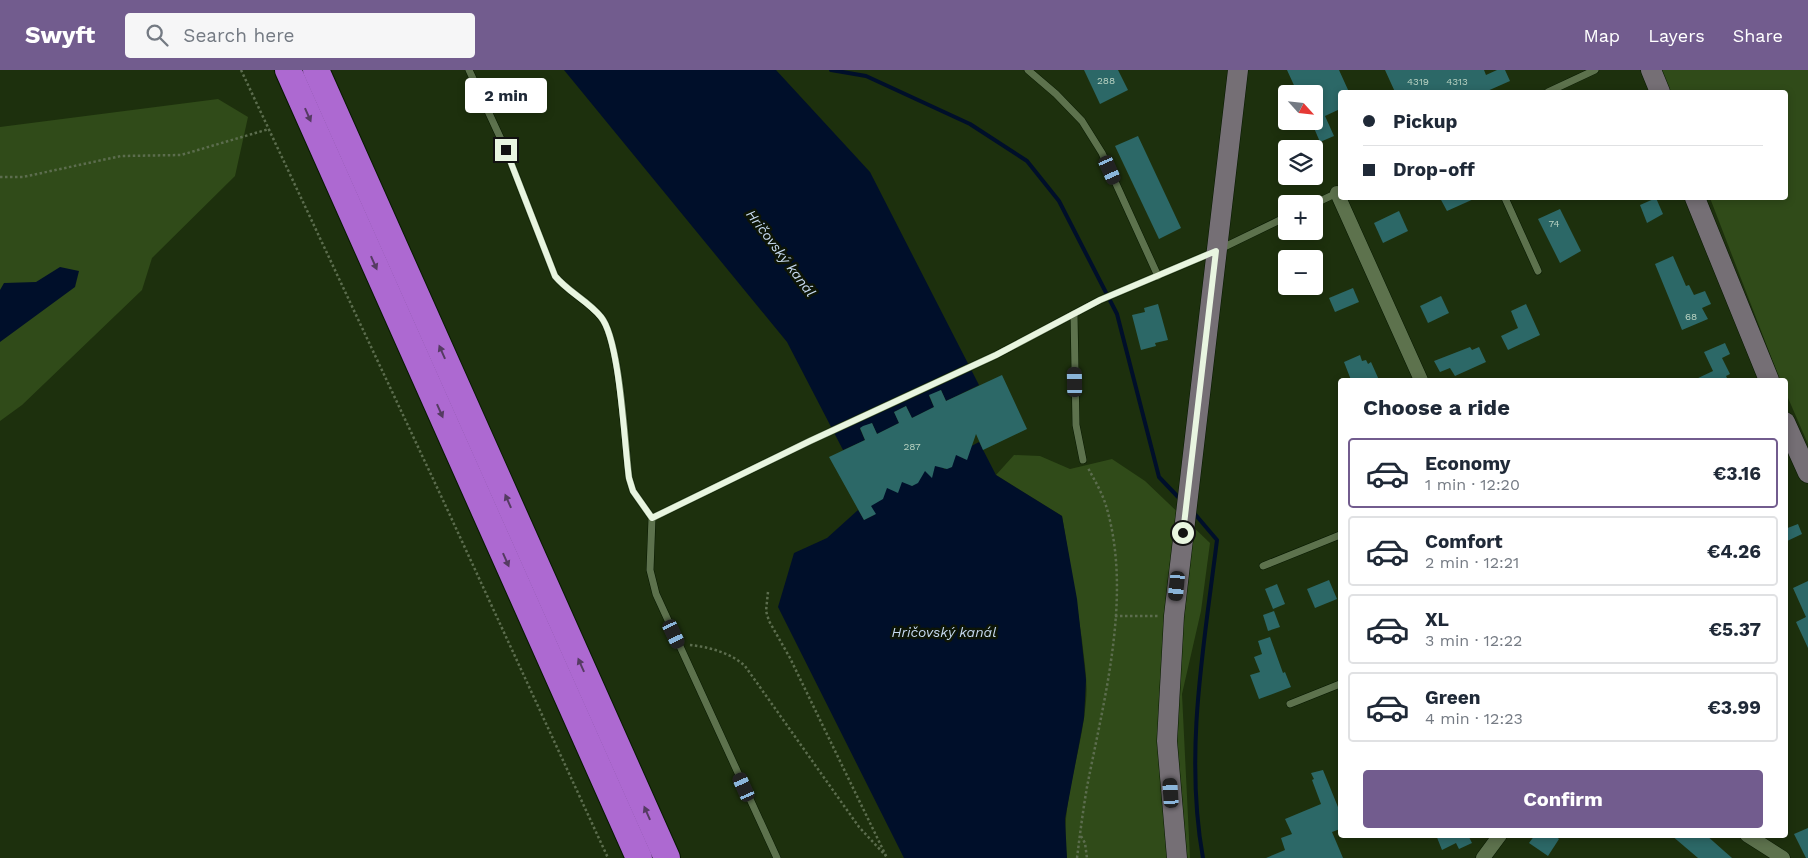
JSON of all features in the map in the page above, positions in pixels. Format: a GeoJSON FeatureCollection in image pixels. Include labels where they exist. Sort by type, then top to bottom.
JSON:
{"type":"FeatureCollection","features":[{"type":"Feature","properties":{"kind":"highway"},"geometry":{"type":"LineString","coordinates":[[288,70],[639,858]]}},
{"type":"Feature","properties":{"kind":"highway"},"geometry":{"type":"LineString","coordinates":[[316,70],[667,858]]}},
{"type":"Feature","properties":{"kind":"main road"},"geometry":{"type":"LineString","coordinates":[[1177,858],[1167,740],[1174,616],[1238,70]]}},
{"type":"Feature","properties":{"kind":"main road"},"geometry":{"type":"LineString","coordinates":[[1651,70],[1659,90]]}},
{"type":"Feature","properties":{"kind":"main road"},"geometry":{"type":"LineString","coordinates":[[1695,200],[1768,378]]}},
{"type":"Feature","properties":{"kind":"main road"},"geometry":{"type":"LineString","coordinates":[[1788,429],[1808,473]]}},
{"type":"Feature","properties":{"kind":"street"},"geometry":{"type":"LineString","coordinates":[[1342,200],[1420,378]]}},
{"type":"Feature","properties":{"kind":"street"},"geometry":{"type":"LineString","coordinates":[[1483,858],[1498,838]]}},
{"type":"Feature","properties":{"kind":"street"},"geometry":{"type":"LineString","coordinates":[[1751,838],[1783,858]]}},
{"type":"Feature","properties":{"kind":"lane"},"geometry":{"type":"LineString","coordinates":[[469,70],[506,150],[555,276],[568,290],[595,310],[607,326],[613,347],[629,478],[633,491],[652,518],[650,570],[656,594],[777,858]]}},
{"type":"Feature","properties":{"kind":"lane"},"geometry":{"type":"LineString","coordinates":[[1028,70],[1056,94],[1082,122],[1102,152],[1158,276]]}},
{"type":"Feature","properties":{"kind":"lane"},"geometry":{"type":"LineString","coordinates":[[1552,90],[1595,70]]}},
{"type":"Feature","properties":{"kind":"lane"},"geometry":{"type":"LineString","coordinates":[[1323,200],[1338,192]]}},
{"type":"Feature","properties":{"kind":"lane"},"geometry":{"type":"LineString","coordinates":[[1506,200],[1538,271]]}},
{"type":"Feature","properties":{"kind":"lane"},"geometry":{"type":"LineString","coordinates":[[652,518],[810,441],[996,355],[1100,300],[1216,251],[1278,221]]}},
{"type":"Feature","properties":{"kind":"lane"},"geometry":{"type":"LineString","coordinates":[[1074,314],[1076,425],[1083,460]]}},
{"type":"Feature","properties":{"kind":"lane"},"geometry":{"type":"LineString","coordinates":[[1263,566],[1338,536]]}},
{"type":"Feature","properties":{"kind":"lane"},"geometry":{"type":"LineString","coordinates":[[1290,704],[1338,685]]}},
{"type":"Feature","properties":{"kind":"path"},"geometry":{"type":"LineString","coordinates":[[241,70],[442,498],[608,858]]}},
{"type":"Feature","properties":{"kind":"path"},"geometry":{"type":"LineString","coordinates":[[0,177],[23,177],[121,156],[181,155],[269,130]]}},
{"type":"Feature","properties":{"kind":"path"},"geometry":{"type":"LineString","coordinates":[[1077,858],[1111,662],[1115,616],[1115,549],[1111,525],[1102,494],[1083,460]]}},
{"type":"Feature","properties":{"kind":"path"},"geometry":{"type":"LineString","coordinates":[[768,592],[766,611],[770,621],[790,658],[886,857]]}},
{"type":"Feature","properties":{"kind":"path"},"geometry":{"type":"LineString","coordinates":[[1115,616],[1174,616]]}},
{"type":"Feature","properties":{"kind":"path"},"geometry":{"type":"LineString","coordinates":[[679,644],[710,648],[734,658],[745,666],[860,827],[886,857]]}},
{"type":"Feature","properties":{"kind":"path"},"geometry":{"type":"LineString","coordinates":[[1080,834],[1085,843],[1087,858]]}},
{"type":"Feature","properties":{"kind":"green space"},"geometry":{"type":"Polygon","coordinates":[[[1662,70],[1808,70],[1808,444],[1788,398],[1788,378],[1779,378],[1711,200],[1788,200],[1788,90],[1669,90],[1662,70]]]}},
{"type":"Feature","properties":{"kind":"green space"},"geometry":{"type":"Polygon","coordinates":[[[218,99],[248,117],[235,176],[152,258],[142,290],[22,405],[0,421],[0,127],[218,99]]]}},
{"type":"Feature","properties":{"kind":"green space"},"geometry":{"type":"Polygon","coordinates":[[[1014,455],[1040,456],[1070,469],[1112,459],[1145,481],[1210,543],[1201,611],[1182,694],[1190,858],[1067,858],[1065,838],[1068,799],[1084,721],[1086,701],[1086,678],[1082,640],[1062,516],[996,475],[1014,455]]]}},
{"type":"Feature","properties":{"kind":"water","name":"Hričovský kanál"},"geometry":{"type":"Polygon","coordinates":[[[564,70],[776,70],[870,172],[979,385],[946,401],[941,390],[929,396],[934,407],[912,418],[906,406],[894,412],[899,423],[877,434],[872,423],[860,429],[865,440],[843,450],[787,342],[564,70]]]}},
{"type":"Feature","properties":{"kind":"water"},"geometry":{"type":"Polygon","coordinates":[[[60,267],[79,271],[75,287],[0,342],[0,290],[4,283],[36,282],[60,267]]]}},
{"type":"Feature","properties":{"kind":"water","name":"Hričovský kanál"},"geometry":{"type":"Polygon","coordinates":[[[979,442],[996,475],[1062,516],[1077,599],[1086,680],[1084,718],[1065,819],[1067,858],[904,858],[778,607],[794,553],[827,538],[858,510],[864,520],[874,515],[869,500],[883,499],[880,489],[891,484],[897,493],[895,483],[906,477],[912,486],[919,481],[915,473],[940,461],[944,469],[952,467],[950,457],[960,451],[964,459],[967,459],[964,450],[979,442]]]}},
{"type":"Feature","properties":{"kind":"building"},"geometry":{"type":"Polygon","coordinates":[[[1084,70],[1118,70],[1128,90],[1100,104],[1084,70]]]}},
{"type":"Feature","properties":{"kind":"building"},"geometry":{"type":"Polygon","coordinates":[[[1287,70],[1339,70],[1348,90],[1338,90],[1338,110],[1325,116],[1334,136],[1323,141],[1319,140],[1315,130],[1323,130],[1323,85],[1294,85],[1287,70]]]}},
{"type":"Feature","properties":{"kind":"building"},"geometry":{"type":"Polygon","coordinates":[[[1385,70],[1484,70],[1486,75],[1497,70],[1505,70],[1510,81],[1490,90],[1394,90],[1385,70]]]}},
{"type":"Feature","properties":{"kind":"building"},"geometry":{"type":"Polygon","coordinates":[[[1138,136],[1181,228],[1159,239],[1115,146],[1138,136]]]}},
{"type":"Feature","properties":{"kind":"building"},"geometry":{"type":"Polygon","coordinates":[[[1441,200],[1472,200],[1447,211],[1441,200]]]}},
{"type":"Feature","properties":{"kind":"building"},"geometry":{"type":"Polygon","coordinates":[[[1651,200],[1657,200],[1663,214],[1647,223],[1640,205],[1651,200]]]}},
{"type":"Feature","properties":{"kind":"building"},"geometry":{"type":"Polygon","coordinates":[[[1560,209],[1581,251],[1560,263],[1538,219],[1560,209]]]}},
{"type":"Feature","properties":{"kind":"building"},"geometry":{"type":"Polygon","coordinates":[[[1399,211],[1408,231],[1383,243],[1374,223],[1399,211]]]}},
{"type":"Feature","properties":{"kind":"building"},"geometry":{"type":"Polygon","coordinates":[[[1673,256],[1686,286],[1689,285],[1694,295],[1705,291],[1711,304],[1702,308],[1708,319],[1682,330],[1655,264],[1673,256]]]}},
{"type":"Feature","properties":{"kind":"building"},"geometry":{"type":"Polygon","coordinates":[[[1353,288],[1359,302],[1335,312],[1329,298],[1353,288]]]}},
{"type":"Feature","properties":{"kind":"building"},"geometry":{"type":"Polygon","coordinates":[[[1441,296],[1449,313],[1428,323],[1420,306],[1441,296]]]}},
{"type":"Feature","properties":{"kind":"building"},"geometry":{"type":"Polygon","coordinates":[[[1158,304],[1168,340],[1155,343],[1156,346],[1141,350],[1132,315],[1145,312],[1144,308],[1158,304]]]}},
{"type":"Feature","properties":{"kind":"building"},"geometry":{"type":"Polygon","coordinates":[[[1526,304],[1540,335],[1508,350],[1501,336],[1518,328],[1511,311],[1526,304]]]}},
{"type":"Feature","properties":{"kind":"building"},"geometry":{"type":"Polygon","coordinates":[[[1725,343],[1730,354],[1722,358],[1730,374],[1726,376],[1727,378],[1698,378],[1713,371],[1704,352],[1725,343]]]}},
{"type":"Feature","properties":{"kind":"building"},"geometry":{"type":"Polygon","coordinates":[[[1470,347],[1472,350],[1479,347],[1486,362],[1455,376],[1450,368],[1440,372],[1434,361],[1470,347]]]}},
{"type":"Feature","properties":{"kind":"building"},"geometry":{"type":"Polygon","coordinates":[[[1360,355],[1362,361],[1366,360],[1368,364],[1371,362],[1378,378],[1350,378],[1344,362],[1360,355]]]}},
{"type":"Feature","properties":{"kind":"building"},"geometry":{"type":"Polygon","coordinates":[[[1002,375],[1027,429],[983,450],[976,434],[967,460],[956,455],[952,467],[947,469],[935,466],[932,478],[925,471],[918,483],[912,486],[902,482],[898,493],[887,488],[883,499],[871,506],[876,514],[864,520],[829,457],[865,440],[860,428],[863,426],[872,423],[877,434],[899,423],[894,412],[906,406],[912,418],[934,407],[929,395],[941,390],[946,401],[1002,375]]]}},
{"type":"Feature","properties":{"kind":"building"},"geometry":{"type":"Polygon","coordinates":[[[1798,524],[1802,534],[1788,541],[1788,528],[1798,524]]]}},
{"type":"Feature","properties":{"kind":"building"},"geometry":{"type":"Polygon","coordinates":[[[1329,580],[1337,599],[1315,608],[1307,589],[1329,580]]]}},
{"type":"Feature","properties":{"kind":"building"},"geometry":{"type":"Polygon","coordinates":[[[1808,581],[1808,648],[1796,622],[1806,617],[1793,588],[1808,581]]]}},
{"type":"Feature","properties":{"kind":"building"},"geometry":{"type":"Polygon","coordinates":[[[1277,584],[1285,604],[1273,609],[1265,589],[1277,584]]]}},
{"type":"Feature","properties":{"kind":"building"},"geometry":{"type":"Polygon","coordinates":[[[1274,611],[1280,627],[1268,631],[1263,615],[1274,611]]]}},
{"type":"Feature","properties":{"kind":"building"},"geometry":{"type":"Polygon","coordinates":[[[1270,637],[1283,673],[1285,672],[1291,687],[1259,699],[1250,675],[1260,672],[1254,657],[1262,654],[1258,641],[1270,637]]]}},
{"type":"Feature","properties":{"kind":"building"},"geometry":{"type":"Polygon","coordinates":[[[1323,770],[1338,807],[1338,830],[1332,832],[1343,858],[1266,858],[1285,850],[1281,838],[1292,834],[1285,819],[1321,804],[1311,773],[1323,770]]]}},
{"type":"Feature","properties":{"kind":"building"},"geometry":{"type":"Polygon","coordinates":[[[1808,828],[1808,858],[1806,858],[1794,834],[1808,828]]]}},
{"type":"Feature","properties":{"kind":"building"},"geometry":{"type":"Polygon","coordinates":[[[1437,838],[1470,838],[1472,843],[1459,849],[1456,843],[1442,850],[1437,838]]]}},
{"type":"Feature","properties":{"kind":"building"},"geometry":{"type":"Polygon","coordinates":[[[1533,838],[1559,839],[1548,856],[1529,843],[1533,838]]]}},
{"type":"Feature","properties":{"kind":"building"},"geometry":{"type":"Polygon","coordinates":[[[1675,838],[1709,838],[1732,858],[1698,858],[1675,838]]]}},
{"type":"Feature","properties":{"kind":"waterway"},"geometry":{"type":"LineString","coordinates":[[831,70],[866,76],[970,124],[1027,161],[1059,201],[1117,314],[1159,477],[1180,499]]}},
{"type":"Feature","properties":{"kind":"waterway"},"geometry":{"type":"LineString","coordinates":[[1194,513],[1217,540],[1202,659],[1196,739],[1195,779],[1203,858]]}},
{"type":"Feature","properties":{"kind":"route"},"geometry":{"type":"LineString","coordinates":[[506,150],[555,276],[568,290],[595,310],[607,326],[613,347],[629,478],[633,491],[652,518],[810,441],[996,355],[1100,300],[1216,251],[1183,533]]}}]}
